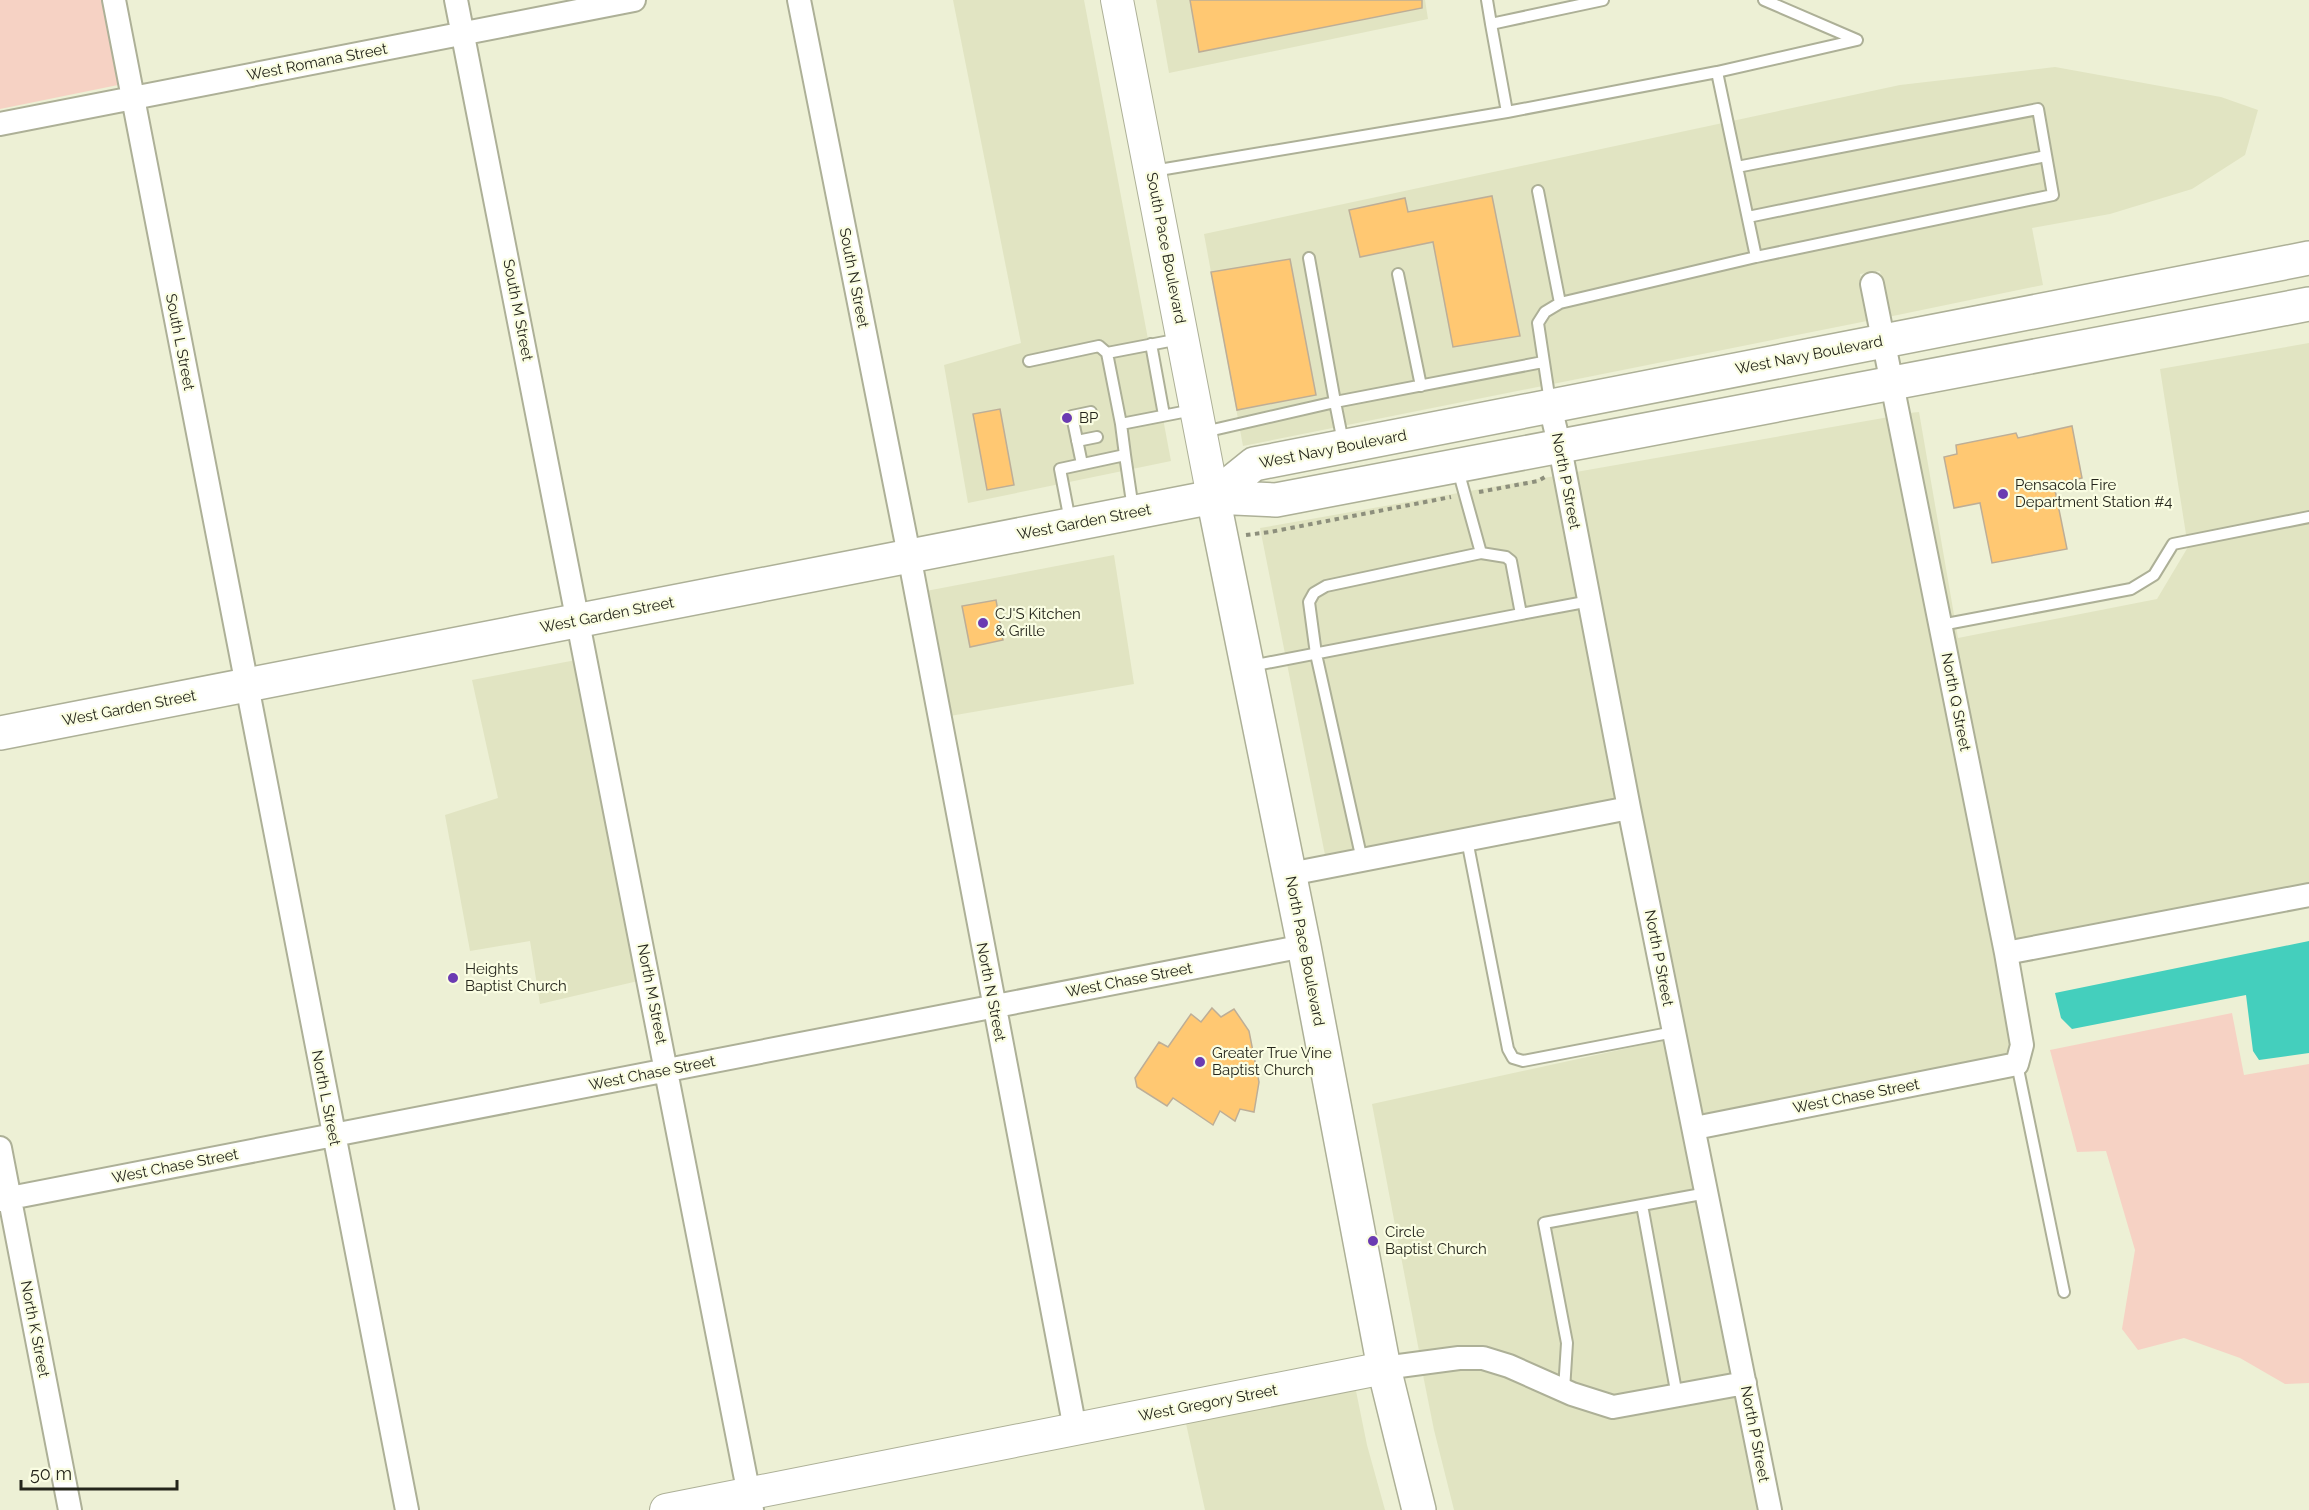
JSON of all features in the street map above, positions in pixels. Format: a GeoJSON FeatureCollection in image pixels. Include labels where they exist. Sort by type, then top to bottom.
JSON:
{"type":"FeatureCollection","features":[{"type":"Feature","properties":{"kind":"main road","name":"West Navy Boulevard"},"geometry":{"type":"LineString","coordinates":[[1213,497],[1254,464],[2309,258]]}},
{"type":"Feature","properties":{"kind":"main road"},"geometry":{"type":"LineString","coordinates":[[1213,497],[1276,500],[2309,304]]}},
{"type":"Feature","properties":{"kind":"main road","name":"West Garden Street"},"geometry":{"type":"LineString","coordinates":[[0,733],[1213,497]]}},
{"type":"Feature","properties":{"kind":"main road","name":"North Pace Boulevard"},"geometry":{"type":"LineString","coordinates":[[1213,497],[1290,874],[1384,1368],[1419,1510]]}},
{"type":"Feature","properties":{"kind":"street","name":"South L Street"},"geometry":{"type":"LineString","coordinates":[[114,0],[246,685]]}},
{"type":"Feature","properties":{"kind":"street","name":"South M Street"},"geometry":{"type":"LineString","coordinates":[[456,0],[579,620]]}},
{"type":"Feature","properties":{"kind":"street","name":"West Romana Street"},"geometry":{"type":"LineString","coordinates":[[0,124],[634,0]]}},
{"type":"Feature","properties":{"kind":"street","name":"South N Street"},"geometry":{"type":"LineString","coordinates":[[799,0],[909,555]]}},
{"type":"Feature","properties":{"kind":"street","name":"South Pace Boulevard"},"geometry":{"type":"LineString","coordinates":[[1118,0],[1213,497]]}},
{"type":"Feature","properties":{"kind":"street","name":"North Q Street"},"geometry":{"type":"LineString","coordinates":[[1872,284],[2006,953],[2022,1046],[2017,1064]]}},
{"type":"Feature","properties":{"kind":"street","name":"North P Street"},"geometry":{"type":"LineString","coordinates":[[1550,406],[1770,1510]]}},
{"type":"Feature","properties":{"kind":"street","name":"North N Street"},"geometry":{"type":"LineString","coordinates":[[909,555],[1075,1429]]}},
{"type":"Feature","properties":{"kind":"street","name":"North M Street"},"geometry":{"type":"LineString","coordinates":[[579,620],[751,1502]]}},
{"type":"Feature","properties":{"kind":"street","name":"North L Street"},"geometry":{"type":"LineString","coordinates":[[246,685],[407,1510]]}},
{"type":"Feature","properties":{"kind":"street"},"geometry":{"type":"LineString","coordinates":[[1290,874],[1629,808]]}},
{"type":"Feature","properties":{"kind":"street"},"geometry":{"type":"LineString","coordinates":[[2006,953],[2309,895]]}},
{"type":"Feature","properties":{"kind":"street","name":"West Chase Street"},"geometry":{"type":"LineString","coordinates":[[5,1199],[1304,946]]}},
{"type":"Feature","properties":{"kind":"street","name":"West Chase Street"},"geometry":{"type":"LineString","coordinates":[[1695,1128],[2017,1064]]}},
{"type":"Feature","properties":{"kind":"street","name":"North K Street"},"geometry":{"type":"LineString","coordinates":[[0,1148],[5,1199],[70,1510]]}},
{"type":"Feature","properties":{"kind":"street","name":"West Gregory Street"},"geometry":{"type":"LineString","coordinates":[[666,1510],[751,1502],[1075,1429],[1384,1368],[1459,1358],[1483,1358],[1509,1366],[1564,1390],[1612,1407],[1745,1383]]}},
{"type":"Feature","properties":{"kind":"lane"},"geometry":{"type":"LineString","coordinates":[[1487,0],[1507,112]]}},
{"type":"Feature","properties":{"kind":"lane"},"geometry":{"type":"LineString","coordinates":[[1491,24],[1603,0]]}},
{"type":"Feature","properties":{"kind":"lane"},"geometry":{"type":"LineString","coordinates":[[1150,171],[1507,112],[1717,72],[1857,40],[1764,0]]}},
{"type":"Feature","properties":{"kind":"lane"},"geometry":{"type":"LineString","coordinates":[[1717,72],[1756,257]]}},
{"type":"Feature","properties":{"kind":"lane"},"geometry":{"type":"LineString","coordinates":[[1550,406],[1538,323],[1545,312],[1560,303],[1756,257],[2053,195],[2038,109],[1737,167]]}},
{"type":"Feature","properties":{"kind":"lane"},"geometry":{"type":"LineString","coordinates":[[1748,217],[2046,156]]}},
{"type":"Feature","properties":{"kind":"lane"},"geometry":{"type":"LineString","coordinates":[[1538,191],[1560,303]]}},
{"type":"Feature","properties":{"kind":"lane"},"geometry":{"type":"LineString","coordinates":[[1309,258],[1344,446]]}},
{"type":"Feature","properties":{"kind":"lane"},"geometry":{"type":"LineString","coordinates":[[1398,274],[1421,386]]}},
{"type":"Feature","properties":{"kind":"lane"},"geometry":{"type":"LineString","coordinates":[[1107,353],[1183,338]]}},
{"type":"Feature","properties":{"kind":"lane"},"geometry":{"type":"LineString","coordinates":[[1151,344],[1164,415]]}},
{"type":"Feature","properties":{"kind":"lane"},"geometry":{"type":"LineString","coordinates":[[1029,361],[1099,346],[1107,353],[1114,407],[1125,455],[1134,512]]}},
{"type":"Feature","properties":{"kind":"lane"},"geometry":{"type":"LineString","coordinates":[[1120,429],[1164,415],[1200,421],[1335,402],[1543,362]]}},
{"type":"Feature","properties":{"kind":"lane"},"geometry":{"type":"LineString","coordinates":[[1082,464],[1072,416],[1091,412]]}},
{"type":"Feature","properties":{"kind":"lane"},"geometry":{"type":"LineString","coordinates":[[1077,441],[1097,437]]}},
{"type":"Feature","properties":{"kind":"lane"},"geometry":{"type":"LineString","coordinates":[[1070,524],[1060,469],[1125,455]]}},
{"type":"Feature","properties":{"kind":"lane"},"geometry":{"type":"LineString","coordinates":[[1458,466],[1481,554]]}},
{"type":"Feature","properties":{"kind":"lane"},"geometry":{"type":"LineString","coordinates":[[1941,625],[2131,589],[2154,574],[2173,544],[2309,517]]}},
{"type":"Feature","properties":{"kind":"lane"},"geometry":{"type":"LineString","coordinates":[[1362,860],[1316,654],[1309,602],[1314,593],[1326,586],[1481,554],[1506,557],[1512,561],[1521,614]]}},
{"type":"Feature","properties":{"kind":"lane"},"geometry":{"type":"LineString","coordinates":[[1248,667],[1590,601]]}},
{"type":"Feature","properties":{"kind":"lane"},"geometry":{"type":"LineString","coordinates":[[1467,840],[1508,1049],[1513,1058],[1522,1061],[1674,1032]]}},
{"type":"Feature","properties":{"kind":"lane"},"geometry":{"type":"LineString","coordinates":[[2017,1064],[2064,1292]]}},
{"type":"Feature","properties":{"kind":"lane"},"geometry":{"type":"LineString","coordinates":[[1564,1390],[1567,1343],[1544,1223],[1707,1193]]}},
{"type":"Feature","properties":{"kind":"lane"},"geometry":{"type":"LineString","coordinates":[[1642,1205],[1677,1396]]}},
{"type":"Feature","properties":{"kind":"shaded area"},"geometry":{"type":"Polygon","coordinates":[[[0,0],[102,0],[118,85],[0,109],[0,0]]]}},
{"type":"Feature","properties":{"kind":"shaded area"},"geometry":{"type":"Polygon","coordinates":[[[953,0],[1084,0],[1171,461],[968,503],[944,365],[1021,343],[953,0]]]}},
{"type":"Feature","properties":{"kind":"shaded area"},"geometry":{"type":"Polygon","coordinates":[[[1156,0],[1425,0],[1428,19],[1169,73],[1156,0]]]}},
{"type":"Feature","properties":{"kind":"shaded area"},"geometry":{"type":"Polygon","coordinates":[[[2055,67],[2221,97],[2258,110],[2245,155],[2192,189],[2110,214],[2032,228],[2043,285],[1888,317],[1880,271],[1860,274],[1867,321],[1243,446],[1204,234],[1900,85],[2055,67]]]}},
{"type":"Feature","properties":{"kind":"shaded area"},"geometry":{"type":"Polygon","coordinates":[[[2309,343],[2309,883],[2014,940],[1909,413],[1919,412],[1958,638],[2157,599],[2188,547],[2160,369],[2309,343]]]}},
{"type":"Feature","properties":{"kind":"shaded area"},"geometry":{"type":"Polygon","coordinates":[[[1889,417],[2011,1044],[2009,1053],[1702,1114],[1576,472],[1889,417]]]}},
{"type":"Feature","properties":{"kind":"shaded area"},"geometry":{"type":"Polygon","coordinates":[[[1555,476],[1617,798],[1325,855],[1260,528],[1555,476]]]}},
{"type":"Feature","properties":{"kind":"shaded area"},"geometry":{"type":"Polygon","coordinates":[[[1114,555],[1134,684],[950,716],[926,591],[1114,555]]]}},
{"type":"Feature","properties":{"kind":"shaded area"},"geometry":{"type":"Polygon","coordinates":[[[576,660],[638,981],[540,1004],[530,941],[470,951],[445,815],[498,798],[472,680],[576,660]]]}},
{"type":"Feature","properties":{"kind":"shaded area"},"geometry":{"type":"Polygon","coordinates":[[[2232,1013],[2244,1075],[2309,1064],[2309,1383],[2285,1384],[2240,1358],[2184,1338],[2138,1350],[2122,1329],[2135,1250],[2106,1151],[2077,1152],[2050,1050],[2232,1013]]]}},
{"type":"Feature","properties":{"kind":"shaded area"},"geometry":{"type":"Polygon","coordinates":[[[1665,1040],[1732,1373],[1613,1395],[1575,1383],[1512,1355],[1485,1346],[1457,1346],[1419,1351],[1372,1104],[1665,1040]]]}},
{"type":"Feature","properties":{"kind":"shaded area"},"geometry":{"type":"Polygon","coordinates":[[[1460,1369],[1482,1370],[1506,1377],[1570,1405],[1610,1419],[1737,1397],[1759,1510],[1454,1510],[1423,1375],[1460,1369]]]}},
{"type":"Feature","properties":{"kind":"shaded area"},"geometry":{"type":"Polygon","coordinates":[[[1355,1386],[1367,1445],[1385,1510],[1205,1510],[1185,1419],[1355,1386]]]}},
{"type":"Feature","properties":{"kind":"water"},"geometry":{"type":"Polygon","coordinates":[[[2309,941],[2309,1053],[2259,1060],[2253,1051],[2246,995],[2072,1029],[2061,1018],[2055,993],[2309,941]]]}},
{"type":"Feature","properties":{"kind":"building"},"geometry":{"type":"Polygon","coordinates":[[[1190,0],[1422,0],[1422,8],[1199,52],[1190,0]]]}},
{"type":"Feature","properties":{"kind":"building"},"geometry":{"type":"Polygon","coordinates":[[[1492,196],[1520,336],[1453,347],[1433,242],[1360,257],[1349,210],[1405,198],[1408,212],[1492,196]]]}},
{"type":"Feature","properties":{"kind":"building"},"geometry":{"type":"Polygon","coordinates":[[[1290,259],[1316,395],[1237,410],[1211,272],[1290,259]]]}},
{"type":"Feature","properties":{"kind":"building"},"geometry":{"type":"Polygon","coordinates":[[[1000,409],[1014,485],[987,490],[973,414],[1000,409]]]}},
{"type":"Feature","properties":{"kind":"building","name":"Pensacola Fire Department Station #4"},"geometry":{"type":"Polygon","coordinates":[[[2072,426],[2082,478],[2054,485],[2067,549],[1992,563],[1980,503],[1954,508],[1944,457],[1957,454],[1956,445],[2016,433],[2018,438],[2072,426]]]}},
{"type":"Feature","properties":{"kind":"building","name":"CJ'S Kitchen & Grille"},"geometry":{"type":"Polygon","coordinates":[[[996,600],[1003,640],[970,647],[962,606],[996,600]]]}},
{"type":"Feature","properties":{"kind":"building","name":"Greater True Vine Baptist Church"},"geometry":{"type":"Polygon","coordinates":[[[1212,1008],[1221,1017],[1234,1009],[1249,1031],[1259,1082],[1254,1112],[1240,1109],[1235,1121],[1220,1111],[1213,1125],[1173,1098],[1167,1106],[1137,1087],[1135,1078],[1159,1042],[1168,1047],[1191,1014],[1201,1022],[1212,1008]]]}},
{"type":"Feature","properties":{"kind":"place","name":"BP"},"geometry":{"type":"Point","coordinates":[1067,418]}},
{"type":"Feature","properties":{"kind":"place","name":"Pensacola Fire Department Station #4"},"geometry":{"type":"Point","coordinates":[2003,494]}},
{"type":"Feature","properties":{"kind":"place","name":"CJ'S Kitchen & Grille"},"geometry":{"type":"Point","coordinates":[983,623]}},
{"type":"Feature","properties":{"kind":"place","name":"Heights Baptist Church"},"geometry":{"type":"Point","coordinates":[453,978]}},
{"type":"Feature","properties":{"kind":"place","name":"Greater True Vine Baptist Church"},"geometry":{"type":"Point","coordinates":[1200,1062]}},
{"type":"Feature","properties":{"kind":"place","name":"Circle Baptist Church"},"geometry":{"type":"Point","coordinates":[1373,1241]}}]}
